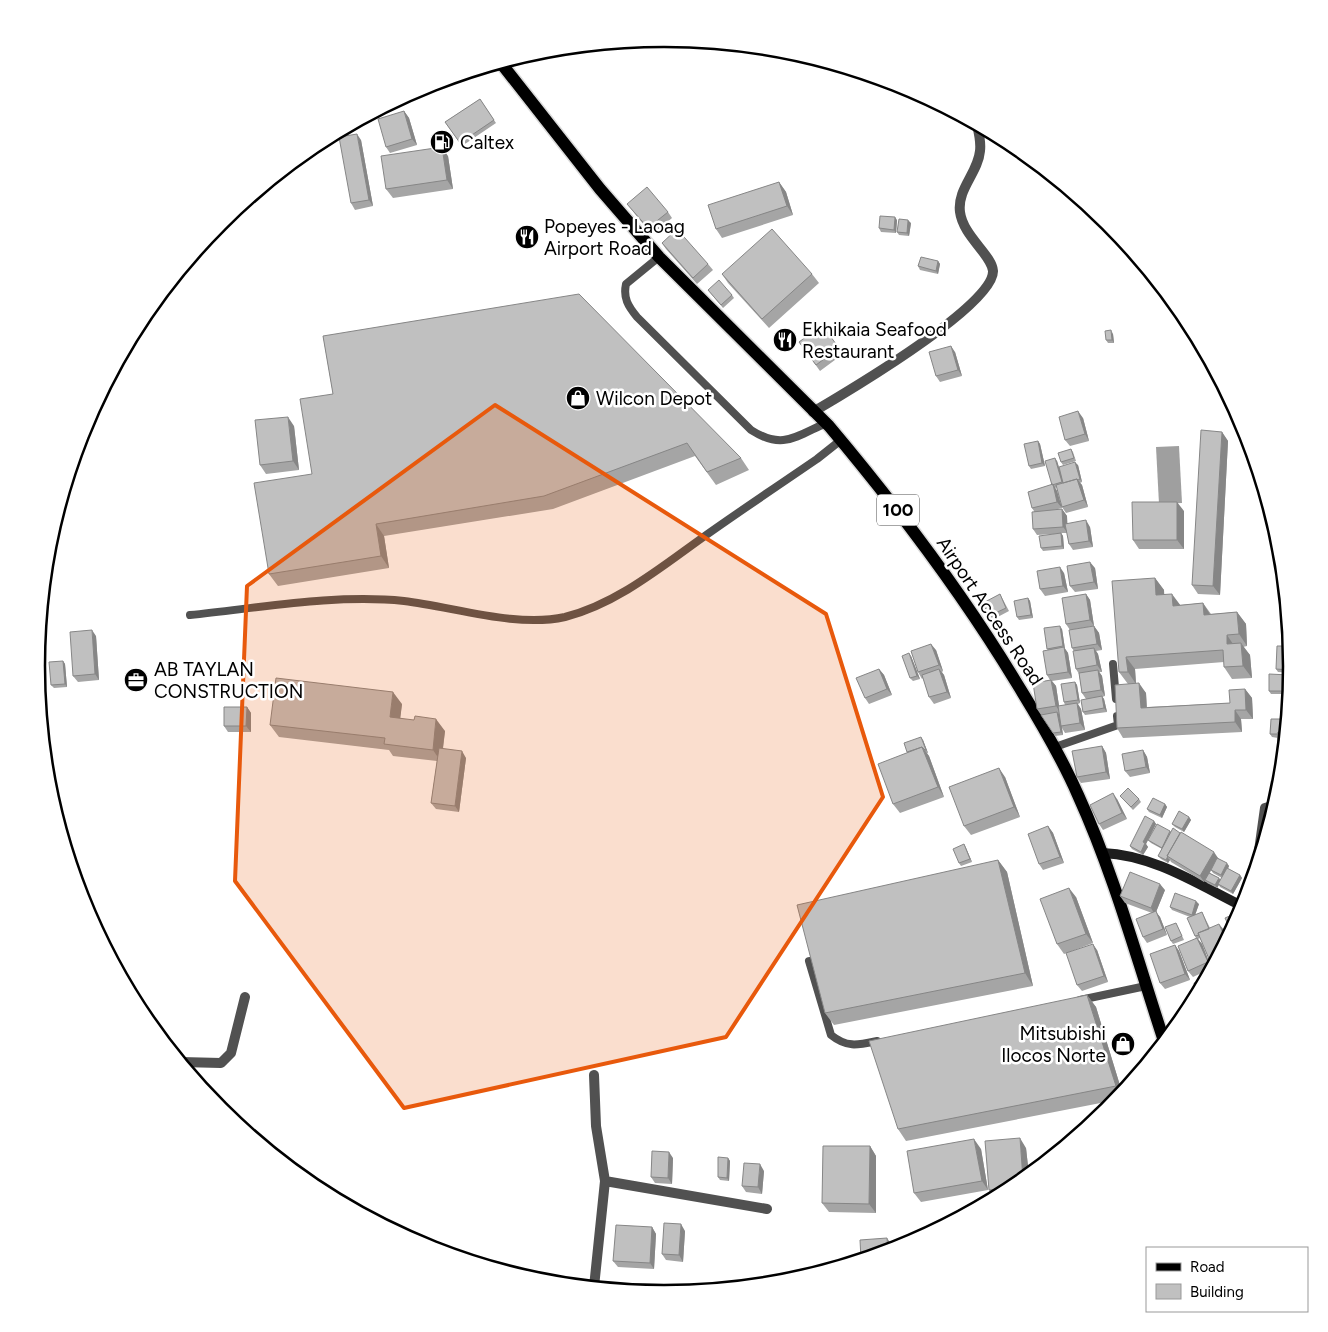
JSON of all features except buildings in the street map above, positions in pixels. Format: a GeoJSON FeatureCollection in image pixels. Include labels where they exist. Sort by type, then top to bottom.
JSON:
{"type":"FeatureCollection","features":[{"type":"Feature","properties":{"kind":"main road","name":"Airport Access Road"},"geometry":{"type":"LineString","coordinates":[[505,68],[600,189],[659,257],[826,423],[936,559],[989,637],[1055,746],[1103,853],[1162,1034]]}},
{"type":"Feature","properties":{"kind":"street"},"geometry":{"type":"LineString","coordinates":[[813,412],[926,340],[962,312],[990,281],[993,273],[992,266],[964,226],[960,212],[960,198],[980,152],[978,132]]}},
{"type":"Feature","properties":{"kind":"street"},"geometry":{"type":"LineString","coordinates":[[1263,821],[1266,808]]}},
{"type":"Feature","properties":{"kind":"street"},"geometry":{"type":"LineString","coordinates":[[1103,853],[1127,855],[1162,866],[1236,903]]}},
{"type":"Feature","properties":{"kind":"street"},"geometry":{"type":"LineString","coordinates":[[189,1062],[221,1063],[231,1053],[245,996]]}},
{"type":"Feature","properties":{"kind":"street"},"geometry":{"type":"LineString","coordinates":[[594,1075],[596,1126],[605,1181],[595,1281]]}},
{"type":"Feature","properties":{"kind":"street"},"geometry":{"type":"LineString","coordinates":[[605,1181],[767,1209]]}},
{"type":"Feature","properties":{"kind":"lane"},"geometry":{"type":"LineString","coordinates":[[659,257],[626,284],[624,293],[627,305],[636,318],[751,430],[766,440],[780,442],[826,423]]}},
{"type":"Feature","properties":{"kind":"lane"},"geometry":{"type":"LineString","coordinates":[[190,615],[352,599],[405,601],[472,614],[524,619],[565,617],[604,602],[648,577],[817,459],[840,440]]}},
{"type":"Feature","properties":{"kind":"lane"},"geometry":{"type":"LineString","coordinates":[[1055,746],[1118,724],[1113,664]]}},
{"type":"Feature","properties":{"kind":"lane"},"geometry":{"type":"LineString","coordinates":[[808,961],[831,1035],[840,1042],[852,1046],[890,1038]]}},
{"type":"Feature","properties":{"kind":"lane"},"geometry":{"type":"LineString","coordinates":[[1069,1003],[1146,986]]}},
{"type":"Feature","properties":{"kind":"highlighted area"},"geometry":{"type":"Polygon","coordinates":[[[495,405],[826,614],[883,797],[726,1037],[404,1108],[235,881],[247,586],[495,405]]]}},
{"type":"Feature","properties":{"kind":"shaded area"},"geometry":{"type":"Polygon","coordinates":[[[1179,446],[1182,503],[1159,504],[1156,447],[1179,446]]]}},
{"type":"Feature","properties":{"kind":"place","name":"Caltex"},"geometry":{"type":"Point","coordinates":[442,142]}},
{"type":"Feature","properties":{"kind":"place","name":"Popeyes - Laoag Airport Road"},"geometry":{"type":"Point","coordinates":[527,237]}},
{"type":"Feature","properties":{"kind":"place","name":"Ekhikaia Seafood Restaurant"},"geometry":{"type":"Point","coordinates":[785,340]}},
{"type":"Feature","properties":{"kind":"place","name":"Wilcon Depot"},"geometry":{"type":"Point","coordinates":[578,398]}},
{"type":"Feature","properties":{"kind":"place","name":"AB TAYLAN CONSTRUCTION"},"geometry":{"type":"Point","coordinates":[136,680]}},
{"type":"Feature","properties":{"kind":"place","name":"Mitsubishi Ilocos Norte"},"geometry":{"type":"Point","coordinates":[1123,1044]}}]}
